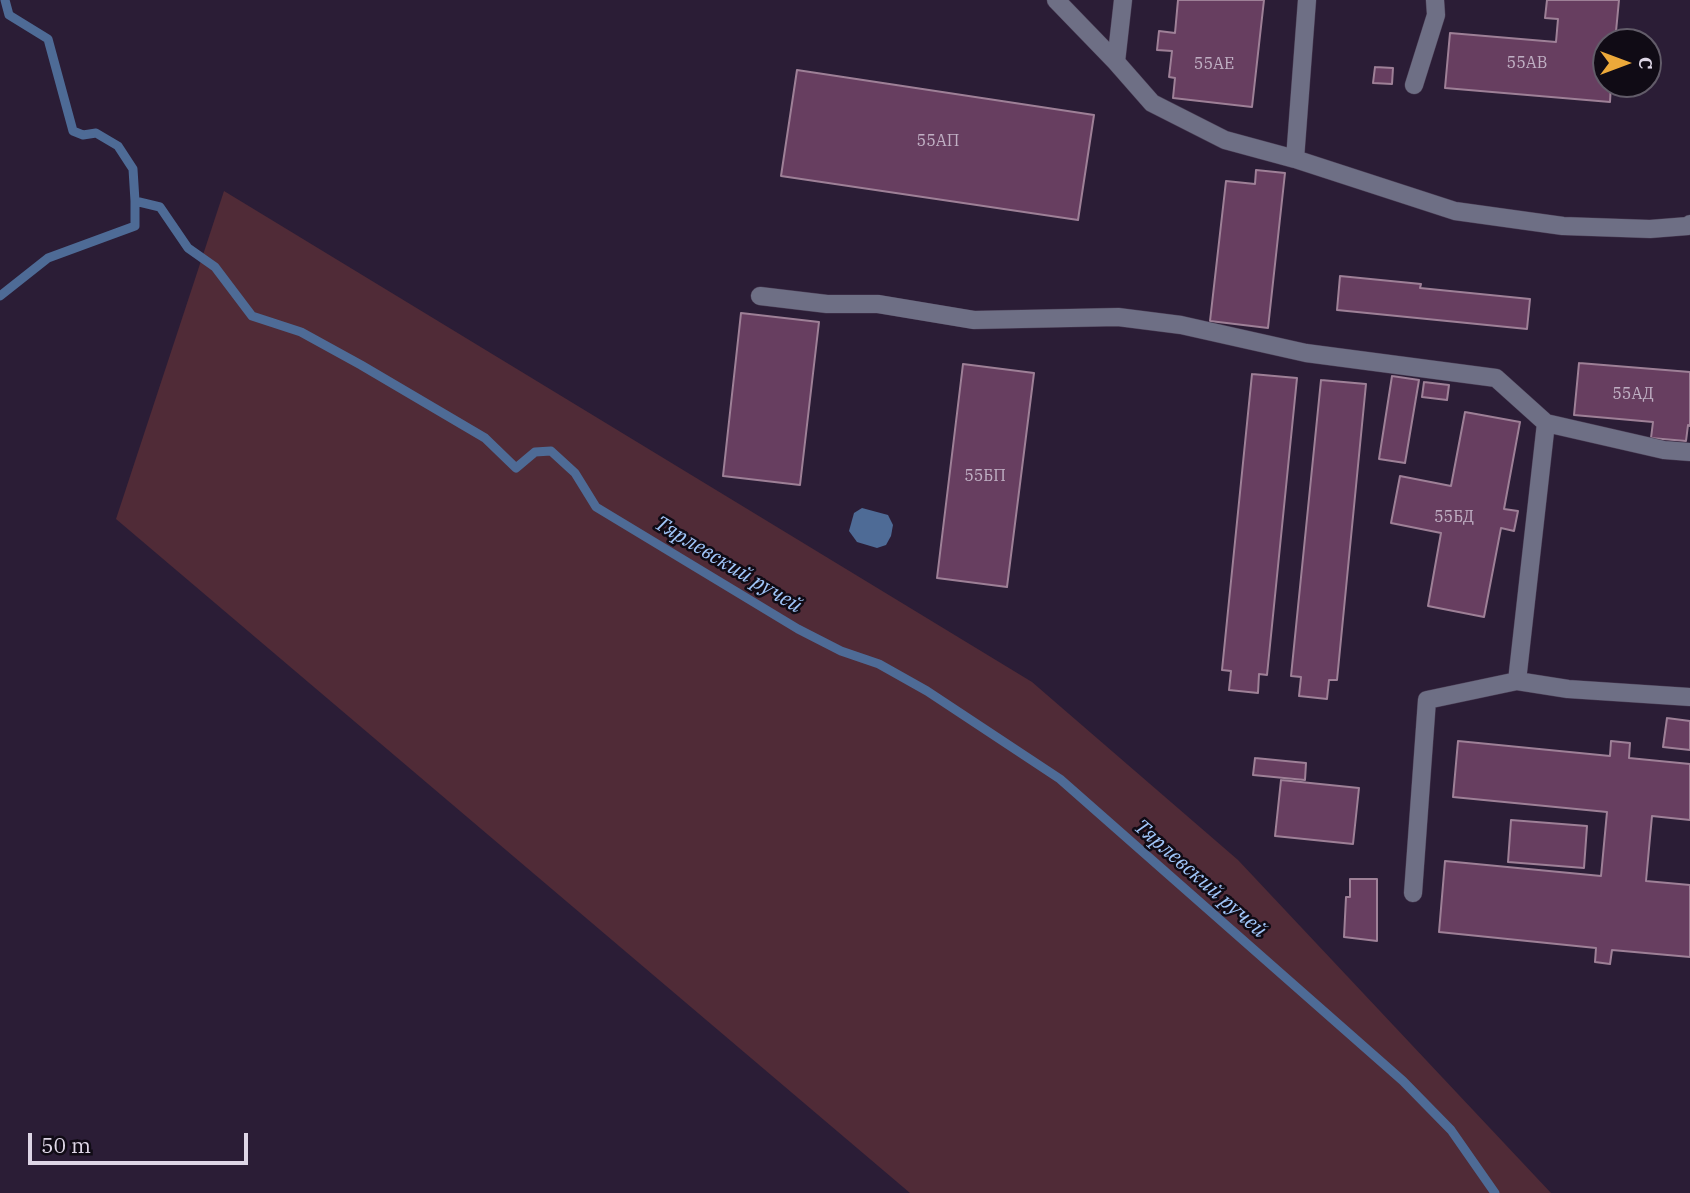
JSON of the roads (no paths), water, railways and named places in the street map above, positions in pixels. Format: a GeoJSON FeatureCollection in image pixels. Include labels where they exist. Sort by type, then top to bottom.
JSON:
{"type":"FeatureCollection","features":[{"type":"Feature","properties":{"kind":"lane"},"geometry":{"type":"LineString","coordinates":[[1056,0],[1152,103],[1225,140],[1295,159],[1455,211],[1563,226],[1650,229],[1690,224]]}},
{"type":"Feature","properties":{"kind":"lane"},"geometry":{"type":"LineString","coordinates":[[1116,62],[1123,0]]}},
{"type":"Feature","properties":{"kind":"lane"},"geometry":{"type":"LineString","coordinates":[[1295,159],[1307,0]]}},
{"type":"Feature","properties":{"kind":"lane"},"geometry":{"type":"LineString","coordinates":[[1413,85],[1436,15],[1435,0]]}},
{"type":"Feature","properties":{"kind":"lane"},"geometry":{"type":"LineString","coordinates":[[760,296],[827,304],[878,304],[974,320],[1118,317],[1153,320],[1306,353],[1496,378],[1546,423],[1664,450],[1690,452]]}},
{"type":"Feature","properties":{"kind":"lane"},"geometry":{"type":"LineString","coordinates":[[1517,681],[1546,423]]}},
{"type":"Feature","properties":{"kind":"lane"},"geometry":{"type":"LineString","coordinates":[[1413,893],[1427,700],[1517,681],[1567,689],[1690,697]]}},
{"type":"Feature","properties":{"kind":"water"},"geometry":{"type":"Polygon","coordinates":[[[862,508],[888,515],[893,525],[886,545],[877,548],[857,542],[849,531],[854,513],[862,508]]]}},
{"type":"Feature","properties":{"kind":"waterway","name":"Тярлевский ручей"},"geometry":{"type":"LineString","coordinates":[[5,0],[9,15],[48,39],[73,131],[83,135],[96,133],[118,146],[133,169],[135,201],[160,207],[188,248],[215,267],[252,316],[301,332],[361,365],[485,438],[516,468],[535,452],[551,451],[575,473],[596,507],[798,629],[841,651],[879,664],[927,691],[1060,779],[1403,1081],[1451,1130],[1495,1193]]}},
{"type":"Feature","properties":{"kind":"waterway"},"geometry":{"type":"LineString","coordinates":[[0,296],[48,258],[135,226],[135,201]]}}]}
